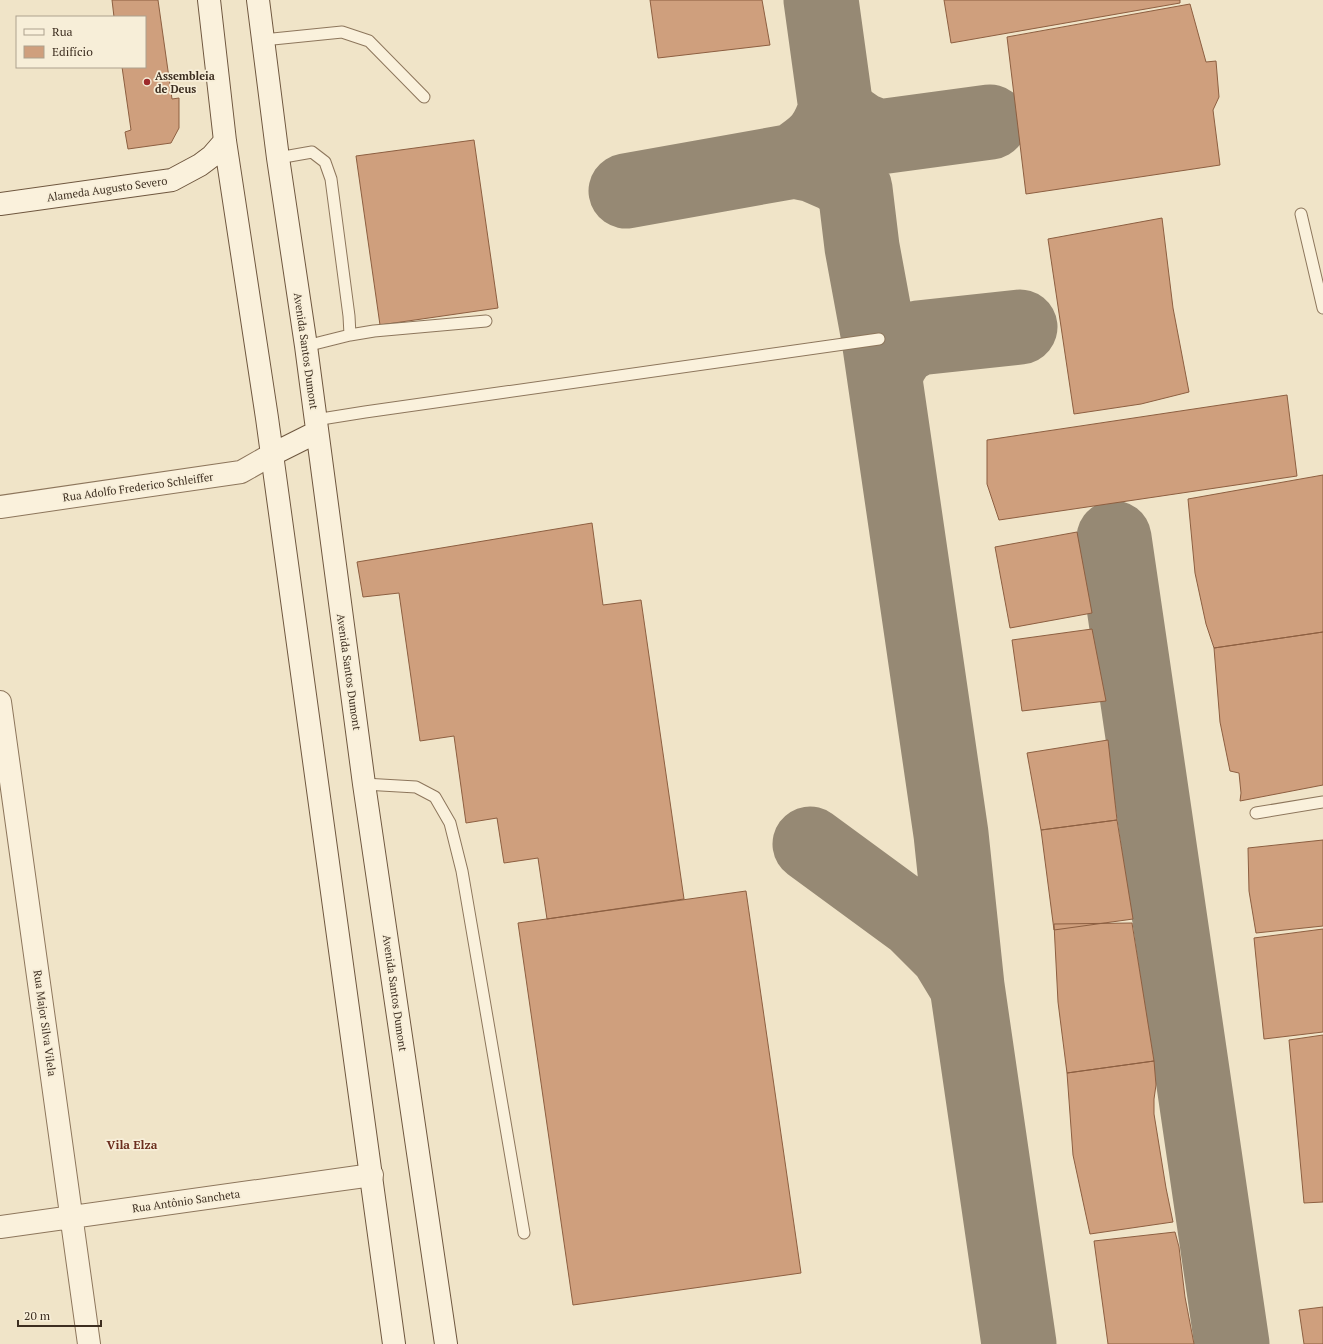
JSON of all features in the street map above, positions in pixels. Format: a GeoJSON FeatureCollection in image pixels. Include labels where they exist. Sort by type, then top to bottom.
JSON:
{"type":"FeatureCollection","features":[{"type":"Feature","properties":{"kind":"main road"},"geometry":{"type":"LineString","coordinates":[[209,0],[225,141],[267,418],[394,1344]]}},
{"type":"Feature","properties":{"kind":"main road","name":"Avenida Santos Dumont"},"geometry":{"type":"LineString","coordinates":[[258,0],[278,158],[306,346],[364,784],[446,1344]]}},
{"type":"Feature","properties":{"kind":"main road","name":"Alameda Augusto Severo"},"geometry":{"type":"LineString","coordinates":[[0,204],[172,180],[200,165],[212,156],[225,141]]}},
{"type":"Feature","properties":{"kind":"main road","name":"Rua Adolfo Frederico Schleiffer"},"geometry":{"type":"LineString","coordinates":[[0,507],[241,472],[272,455],[316,426]]}},
{"type":"Feature","properties":{"kind":"main road","name":"Rua Major Silva Vilela"},"geometry":{"type":"LineString","coordinates":[[0,702],[89,1344]]}},
{"type":"Feature","properties":{"kind":"main road","name":"Rua Antônio Sancheta"},"geometry":{"type":"LineString","coordinates":[[0,1227],[372,1175]]}},
{"type":"Feature","properties":{"kind":"lane"},"geometry":{"type":"LineString","coordinates":[[263,40],[342,32],[368,41],[424,97]]}},
{"type":"Feature","properties":{"kind":"lane"},"geometry":{"type":"LineString","coordinates":[[278,158],[312,152],[325,162],[331,179],[350,334]]}},
{"type":"Feature","properties":{"kind":"lane"},"geometry":{"type":"LineString","coordinates":[[1301,214],[1323,308]]}},
{"type":"Feature","properties":{"kind":"lane"},"geometry":{"type":"LineString","coordinates":[[306,346],[350,334],[486,321]]}},
{"type":"Feature","properties":{"kind":"lane"},"geometry":{"type":"LineString","coordinates":[[316,426],[373,411],[879,339]]}},
{"type":"Feature","properties":{"kind":"lane"},"geometry":{"type":"LineString","coordinates":[[364,784],[416,787],[435,796],[450,822],[462,871],[524,1233]]}},
{"type":"Feature","properties":{"kind":"lane"},"geometry":{"type":"LineString","coordinates":[[1256,814],[1323,802]]}},
{"type":"Feature","properties":{"kind":"building","name":"Assembleia de Deus"},"geometry":{"type":"Polygon","coordinates":[[[112,0],[158,0],[172,99],[179,98],[179,128],[171,143],[128,149],[125,132],[131,130],[122,68],[146,68],[146,16],[114,16],[112,0]]]}},
{"type":"Feature","properties":{"kind":"building"},"geometry":{"type":"Polygon","coordinates":[[[650,0],[762,0],[770,45],[658,58],[650,0]]]}},
{"type":"Feature","properties":{"kind":"building"},"geometry":{"type":"Polygon","coordinates":[[[944,0],[1180,0],[1180,3],[951,43],[944,0]]]}},
{"type":"Feature","properties":{"kind":"building"},"geometry":{"type":"Polygon","coordinates":[[[1190,4],[1206,62],[1216,61],[1219,97],[1213,110],[1220,165],[1026,194],[1007,37],[1190,4]]]}},
{"type":"Feature","properties":{"kind":"building"},"geometry":{"type":"Polygon","coordinates":[[[474,140],[498,308],[380,325],[356,156],[474,140]]]}},
{"type":"Feature","properties":{"kind":"building"},"geometry":{"type":"Polygon","coordinates":[[[1162,218],[1173,308],[1189,392],[1141,404],[1074,414],[1048,239],[1162,218]]]}},
{"type":"Feature","properties":{"kind":"building"},"geometry":{"type":"Polygon","coordinates":[[[1287,395],[1297,476],[999,520],[987,484],[987,440],[1287,395]]]}},
{"type":"Feature","properties":{"kind":"building"},"geometry":{"type":"Polygon","coordinates":[[[1323,475],[1323,632],[1214,648],[1206,624],[1195,573],[1188,499],[1323,475]]]}},
{"type":"Feature","properties":{"kind":"building"},"geometry":{"type":"Polygon","coordinates":[[[592,523],[603,605],[641,600],[684,899],[547,919],[538,858],[504,863],[497,818],[466,823],[454,736],[420,741],[399,593],[363,597],[357,562],[592,523]]]}},
{"type":"Feature","properties":{"kind":"building"},"geometry":{"type":"Polygon","coordinates":[[[1077,532],[1092,613],[1010,628],[995,547],[1077,532]]]}},
{"type":"Feature","properties":{"kind":"building"},"geometry":{"type":"Polygon","coordinates":[[[1092,629],[1106,701],[1022,711],[1012,640],[1092,629]]]}},
{"type":"Feature","properties":{"kind":"building"},"geometry":{"type":"Polygon","coordinates":[[[1323,632],[1323,785],[1240,801],[1241,793],[1239,773],[1230,771],[1220,722],[1214,648],[1323,632]]]}},
{"type":"Feature","properties":{"kind":"building"},"geometry":{"type":"Polygon","coordinates":[[[1108,740],[1117,820],[1041,830],[1027,753],[1108,740]]]}},
{"type":"Feature","properties":{"kind":"building"},"geometry":{"type":"Polygon","coordinates":[[[1117,820],[1133,919],[1054,930],[1041,830],[1117,820]]]}},
{"type":"Feature","properties":{"kind":"building"},"geometry":{"type":"Polygon","coordinates":[[[1323,840],[1323,926],[1256,933],[1249,891],[1248,848],[1323,840]]]}},
{"type":"Feature","properties":{"kind":"building"},"geometry":{"type":"Polygon","coordinates":[[[746,891],[801,1273],[573,1305],[518,923],[746,891]]]}},
{"type":"Feature","properties":{"kind":"building"},"geometry":{"type":"Polygon","coordinates":[[[1132,923],[1154,1061],[1067,1073],[1058,1002],[1054,924],[1132,923]]]}},
{"type":"Feature","properties":{"kind":"building"},"geometry":{"type":"Polygon","coordinates":[[[1323,929],[1323,1032],[1264,1039],[1254,938],[1323,929]]]}},
{"type":"Feature","properties":{"kind":"building"},"geometry":{"type":"Polygon","coordinates":[[[1323,1035],[1323,1202],[1304,1203],[1289,1040],[1323,1035]]]}},
{"type":"Feature","properties":{"kind":"building"},"geometry":{"type":"Polygon","coordinates":[[[1154,1061],[1156,1085],[1154,1114],[1173,1222],[1090,1234],[1073,1155],[1067,1073],[1154,1061]]]}},
{"type":"Feature","properties":{"kind":"building"},"geometry":{"type":"Polygon","coordinates":[[[1175,1232],[1179,1247],[1185,1297],[1194,1344],[1108,1344],[1094,1241],[1175,1232]]]}},
{"type":"Feature","properties":{"kind":"building"},"geometry":{"type":"Polygon","coordinates":[[[1323,1307],[1323,1344],[1304,1344],[1299,1310],[1323,1307]]]}},
{"type":"Feature","properties":{"kind":"taxiway"},"geometry":{"type":"LineString","coordinates":[[821,0],[836,109]]}},
{"type":"Feature","properties":{"kind":"taxiway"},"geometry":{"type":"LineString","coordinates":[[990,122],[879,137],[861,130],[848,121],[836,109],[829,127],[821,140],[794,161],[814,165],[837,175],[855,189],[862,247],[879,339],[951,834],[967,986],[1019,1344]]}},
{"type":"Feature","properties":{"kind":"taxiway"},"geometry":{"type":"LineString","coordinates":[[626,191],[794,161]]}},
{"type":"Feature","properties":{"kind":"taxiway"},"geometry":{"type":"LineString","coordinates":[[885,377],[890,363],[900,348],[918,338],[1020,327]]}},
{"type":"Feature","properties":{"kind":"taxiway"},"geometry":{"type":"LineString","coordinates":[[1114,538],[1232,1344]]}},
{"type":"Feature","properties":{"kind":"taxiway"},"geometry":{"type":"LineString","coordinates":[[810,844],[915,921],[947,953],[967,986]]}},
{"type":"Feature","properties":{"kind":"place","name":"Assembleia de Deus"},"geometry":{"type":"Point","coordinates":[147,82]}},
{"type":"Feature","properties":{"kind":"district","name":"Vila Elza"},"geometry":{"type":"Point","coordinates":[132,1144]}}]}
